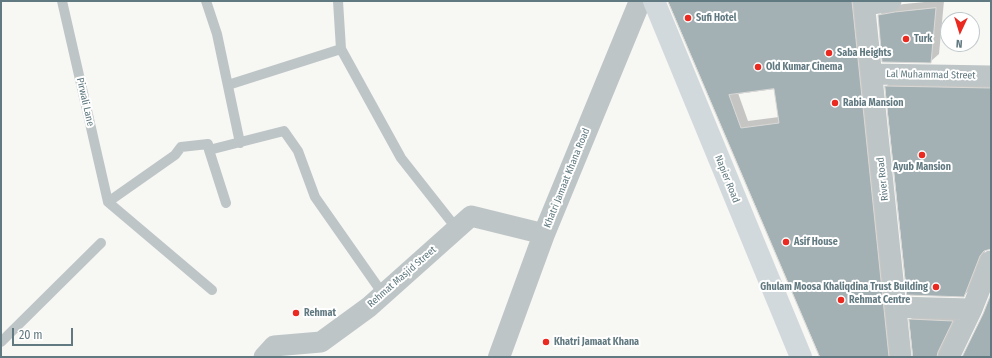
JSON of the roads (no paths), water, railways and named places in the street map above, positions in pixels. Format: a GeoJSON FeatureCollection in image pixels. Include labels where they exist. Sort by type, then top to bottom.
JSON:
{"type":"FeatureCollection","features":[{"type":"Feature","properties":{"kind":"main road","name":"Napier Road"},"geometry":{"type":"LineString","coordinates":[[654,1],[801,357]]}},
{"type":"Feature","properties":{"kind":"street","name":"Khatri Jamaat Khana Road"},"geometry":{"type":"LineString","coordinates":[[499,357],[544,234],[640,1]]}},
{"type":"Feature","properties":{"kind":"street"},"geometry":{"type":"LineString","coordinates":[[864,3],[891,1]]}},
{"type":"Feature","properties":{"kind":"street","name":"River Road"},"geometry":{"type":"LineString","coordinates":[[864,3],[901,357]]}},
{"type":"Feature","properties":{"kind":"street","name":"Lal Muhammad Street"},"geometry":{"type":"LineString","coordinates":[[872,74],[991,76]]}},
{"type":"Feature","properties":{"kind":"street","name":"Rehmat Masjid Street"},"geometry":{"type":"LineString","coordinates":[[264,357],[274,346],[321,342],[369,307],[471,216],[544,234]]}},
{"type":"Feature","properties":{"kind":"street"},"geometry":{"type":"LineString","coordinates":[[948,357],[972,310],[991,261]]}},
{"type":"Feature","properties":{"kind":"street"},"geometry":{"type":"LineString","coordinates":[[896,306],[972,310]]}},
{"type":"Feature","properties":{"kind":"lane","name":"Pirwali Lane"},"geometry":{"type":"LineString","coordinates":[[62,1],[108,202]]}},
{"type":"Feature","properties":{"kind":"lane"},"geometry":{"type":"LineString","coordinates":[[206,1],[217,34],[240,143]]}},
{"type":"Feature","properties":{"kind":"lane"},"geometry":{"type":"LineString","coordinates":[[338,1],[341,49],[401,158],[457,229]]}},
{"type":"Feature","properties":{"kind":"lane"},"geometry":{"type":"LineString","coordinates":[[228,85],[341,49]]}},
{"type":"Feature","properties":{"kind":"lane"},"geometry":{"type":"LineString","coordinates":[[209,150],[284,131],[298,151],[315,197],[383,294]]}},
{"type":"Feature","properties":{"kind":"lane"},"geometry":{"type":"LineString","coordinates":[[212,290],[108,202],[175,154],[181,147],[208,144],[226,203]]}},
{"type":"Feature","properties":{"kind":"lane"},"geometry":{"type":"LineString","coordinates":[[1,342],[101,243]]}},
{"type":"Feature","properties":{"kind":"place","name":"Sufi Hotel"},"geometry":{"type":"Point","coordinates":[688,18]}},
{"type":"Feature","properties":{"kind":"place","name":"Turk"},"geometry":{"type":"Point","coordinates":[906,39]}},
{"type":"Feature","properties":{"kind":"place","name":"Saba Heights"},"geometry":{"type":"Point","coordinates":[829,53]}},
{"type":"Feature","properties":{"kind":"place","name":"Old Kumar Cinema"},"geometry":{"type":"Point","coordinates":[758,67]}},
{"type":"Feature","properties":{"kind":"place","name":"Rabia Mansion"},"geometry":{"type":"Point","coordinates":[835,103]}},
{"type":"Feature","properties":{"kind":"place","name":"Ayub Mansion"},"geometry":{"type":"Point","coordinates":[922,155]}},
{"type":"Feature","properties":{"kind":"place","name":"Asif House"},"geometry":{"type":"Point","coordinates":[786,242]}},
{"type":"Feature","properties":{"kind":"place","name":"Ghulam Moosa Khaliqdina Trust Building"},"geometry":{"type":"Point","coordinates":[936,287]}},
{"type":"Feature","properties":{"kind":"place","name":"Rehmat Centre"},"geometry":{"type":"Point","coordinates":[841,300]}},
{"type":"Feature","properties":{"kind":"place","name":"Rehmat"},"geometry":{"type":"Point","coordinates":[296,313]}},
{"type":"Feature","properties":{"kind":"place","name":"Khatri Jamaat Khana"},"geometry":{"type":"Point","coordinates":[546,342]}}]}
